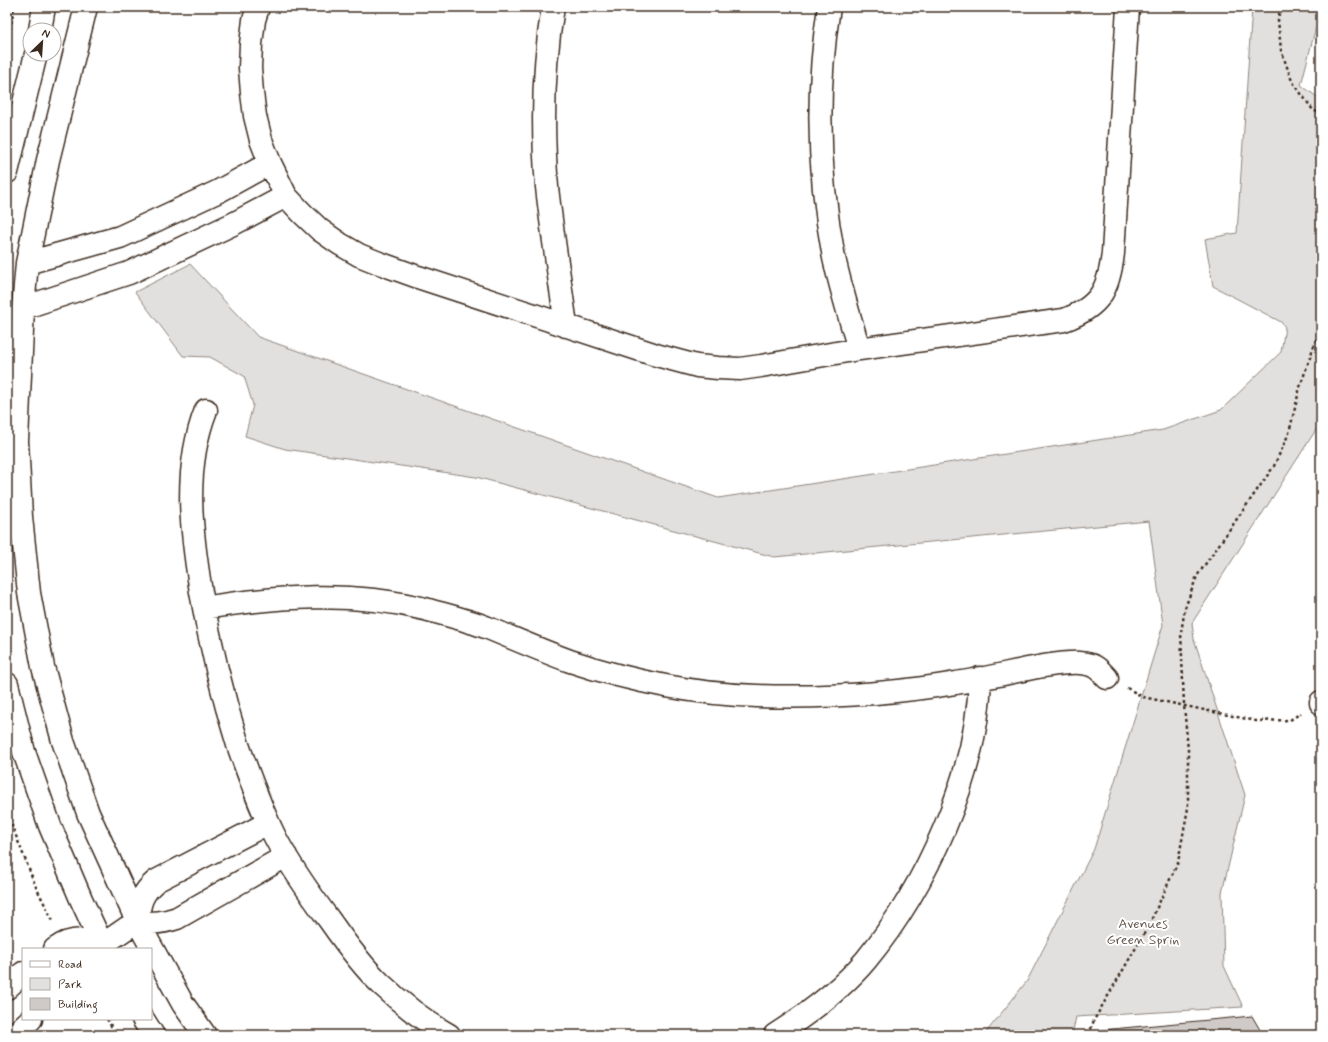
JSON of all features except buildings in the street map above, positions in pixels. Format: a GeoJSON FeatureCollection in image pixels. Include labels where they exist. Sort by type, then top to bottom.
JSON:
{"type":"FeatureCollection","features":[{"type":"Feature","properties":{"kind":"street"},"geometry":{"type":"LineString","coordinates":[[41,22],[44,7]]}},
{"type":"Feature","properties":{"kind":"street"},"geometry":{"type":"LineString","coordinates":[[86,7],[48,160],[27,263],[23,308],[17,441],[21,517],[29,593],[44,667],[63,741],[88,813],[137,921],[152,948]]}},
{"type":"Feature","properties":{"kind":"street"},"geometry":{"type":"LineString","coordinates":[[258,7],[254,20],[250,68],[255,116],[261,140],[286,196],[302,214],[320,230],[359,255],[398,271],[656,355],[697,366],[740,369],[859,349],[1064,320],[1076,316],[1097,301],[1109,279],[1113,253],[1128,7]]}},
{"type":"Feature","properties":{"kind":"street"},"geometry":{"type":"LineString","coordinates":[[553,7],[547,53],[544,98],[545,142],[548,187],[566,326]]}},
{"type":"Feature","properties":{"kind":"street"},"geometry":{"type":"LineString","coordinates":[[829,7],[822,73],[820,120],[826,213],[834,259],[845,304],[859,349]]}},
{"type":"Feature","properties":{"kind":"street"},"geometry":{"type":"LineString","coordinates":[[7,172],[34,62]]}},
{"type":"Feature","properties":{"kind":"street"},"geometry":{"type":"LineString","coordinates":[[27,263],[120,237],[219,191],[270,162]]}},
{"type":"Feature","properties":{"kind":"street"},"geometry":{"type":"LineString","coordinates":[[23,308],[129,273],[235,223],[286,196]]}},
{"type":"Feature","properties":{"kind":"street"},"geometry":{"type":"LineString","coordinates":[[206,410],[199,428],[192,469],[191,499],[194,545],[211,647],[222,693],[246,770],[268,823],[286,856],[311,895],[346,944],[376,979],[404,1005],[423,1029],[449,1035]]}},
{"type":"Feature","properties":{"kind":"street"},"geometry":{"type":"LineString","coordinates":[[204,608],[240,602],[320,597],[349,598],[384,602],[423,609],[456,618],[485,627],[569,660],[638,680],[708,692],[753,696],[799,697],[909,690],[957,683],[1058,664],[1080,663],[1096,666],[1107,678]]}},
{"type":"Feature","properties":{"kind":"street"},"geometry":{"type":"LineString","coordinates":[[776,1035],[796,1022],[836,991],[865,960],[891,926],[924,872],[953,806],[967,761],[977,717],[980,678]]}},
{"type":"Feature","properties":{"kind":"street"},"geometry":{"type":"LineString","coordinates":[[7,684],[24,752],[50,826],[102,948]]}},
{"type":"Feature","properties":{"kind":"street"},"geometry":{"type":"LineString","coordinates":[[137,921],[139,904],[142,896],[156,881],[268,823]]}},
{"type":"Feature","properties":{"kind":"street"},"geometry":{"type":"LineString","coordinates":[[102,948],[137,921],[156,923],[166,922],[177,918],[286,856]]}},
{"type":"Feature","properties":{"kind":"street"},"geometry":{"type":"LineString","coordinates":[[59,946],[75,940],[88,940],[102,948]]}},
{"type":"Feature","properties":{"kind":"street"},"geometry":{"type":"LineString","coordinates":[[152,948],[183,1004],[205,1035]]}},
{"type":"Feature","properties":{"kind":"street"},"geometry":{"type":"LineString","coordinates":[[7,988],[22,975]]}},
{"type":"Feature","properties":{"kind":"street"},"geometry":{"type":"LineString","coordinates":[[14,1035],[30,1020]]}},
{"type":"Feature","properties":{"kind":"street"},"geometry":{"type":"LineString","coordinates":[[144,1020],[153,1035]]}},
{"type":"Feature","properties":{"kind":"path"},"geometry":{"type":"LineString","coordinates":[[7,47],[14,7]]}},
{"type":"Feature","properties":{"kind":"path"},"geometry":{"type":"LineString","coordinates":[[1280,7],[1278,20],[1281,50],[1292,81],[1313,110],[1321,114]]}},
{"type":"Feature","properties":{"kind":"path"},"geometry":{"type":"LineString","coordinates":[[1090,1035],[1094,1020],[1148,927],[1178,862],[1188,808],[1188,750],[1184,705],[1181,633],[1185,608],[1197,576],[1274,466],[1289,433],[1300,387],[1321,325]]}},
{"type":"Feature","properties":{"kind":"path"},"geometry":{"type":"LineString","coordinates":[[1107,678],[1143,697],[1256,721],[1290,720],[1321,702]]}},
{"type":"Feature","properties":{"kind":"path"},"geometry":{"type":"LineString","coordinates":[[7,814],[59,946]]}},
{"type":"Feature","properties":{"kind":"path"},"geometry":{"type":"LineString","coordinates":[[108,1020],[116,1035]]}},
{"type":"Feature","properties":{"kind":"green space","name":"Avenues Green Sprin"},"geometry":{"type":"Polygon","coordinates":[[[1252,7],[1321,7],[1301,85],[1321,100],[1321,422],[1192,623],[1194,639],[1245,795],[1222,893],[1224,966],[1243,1007],[1076,1017],[1072,1035],[984,1035],[1027,981],[1094,849],[1163,625],[1149,521],[774,557],[476,477],[285,449],[245,436],[253,405],[244,376],[210,357],[183,356],[135,292],[190,264],[258,337],[718,498],[1163,430],[1221,410],[1281,352],[1285,327],[1281,322],[1213,286],[1205,239],[1237,233],[1252,7]]]}}]}
